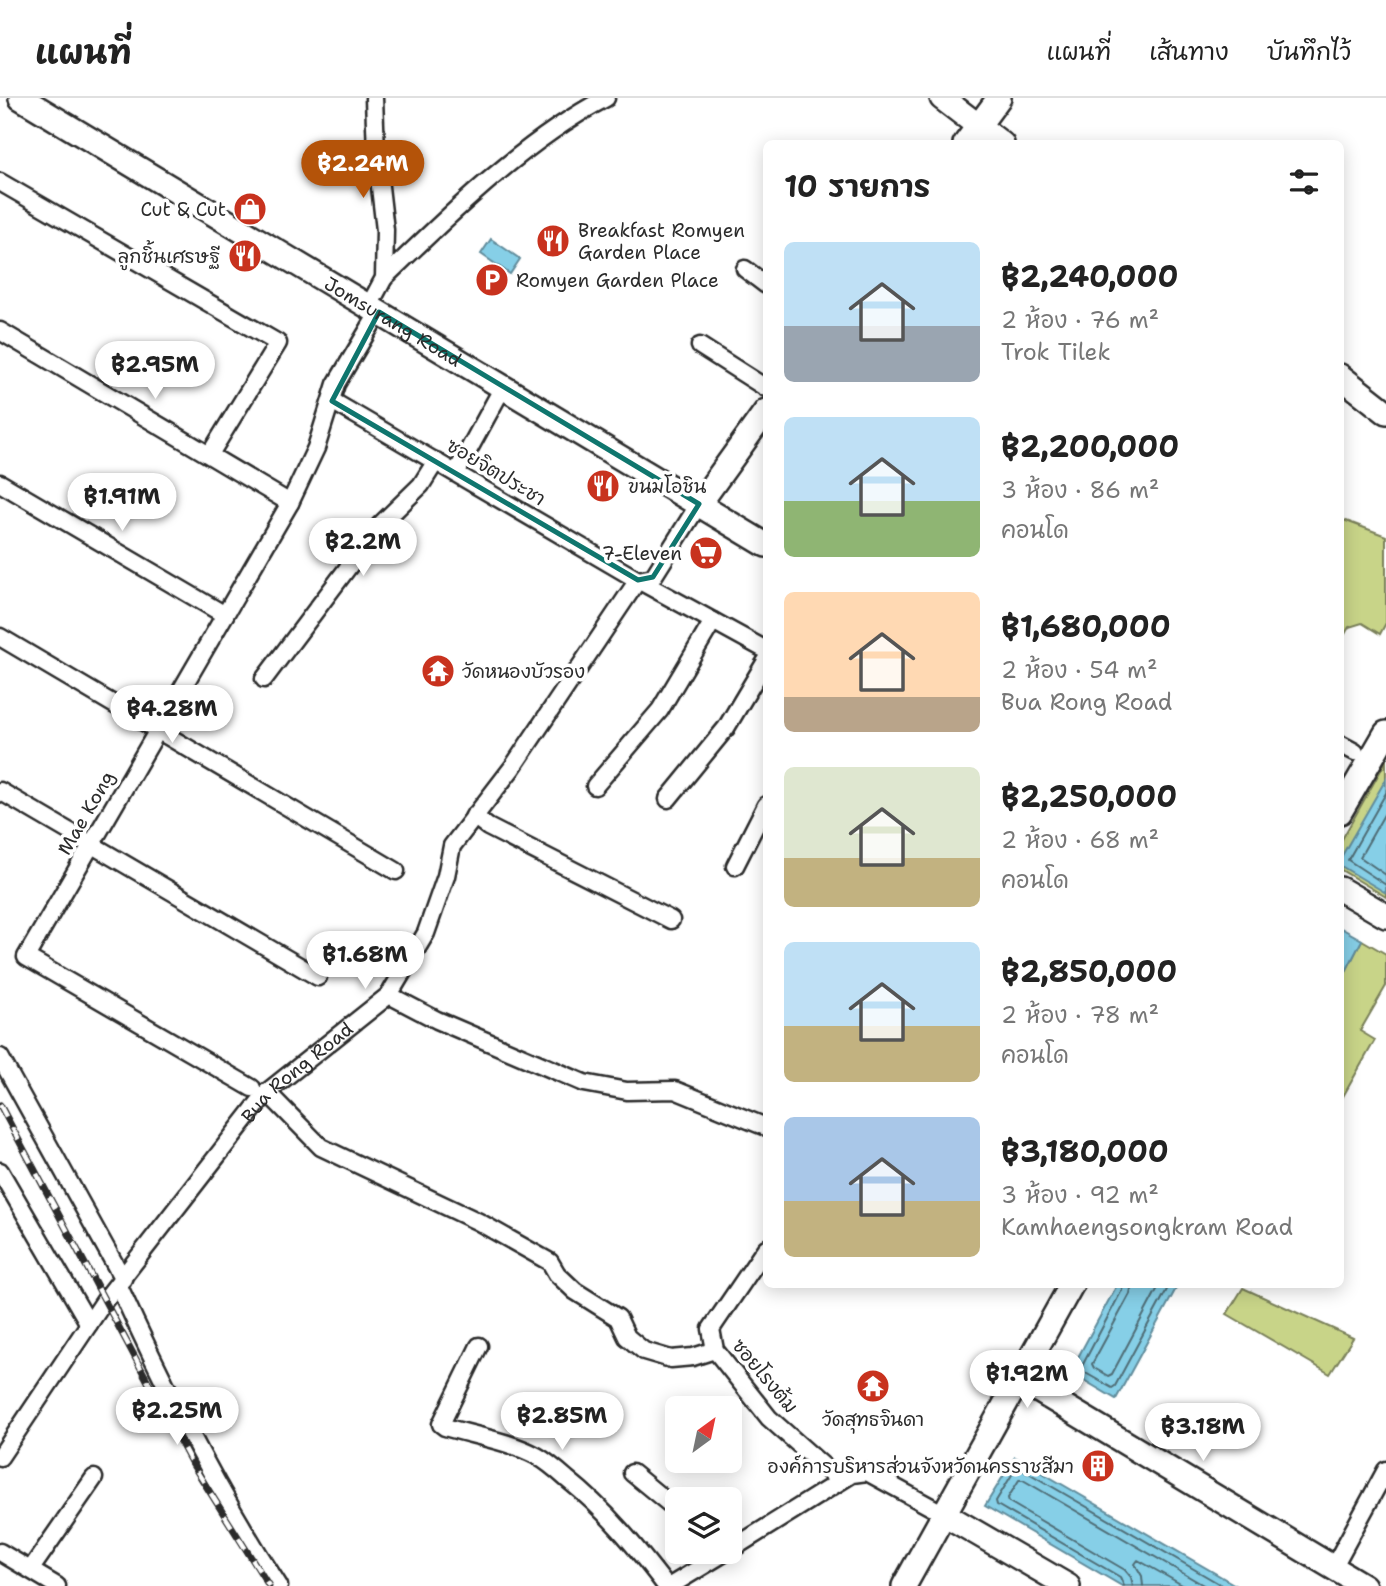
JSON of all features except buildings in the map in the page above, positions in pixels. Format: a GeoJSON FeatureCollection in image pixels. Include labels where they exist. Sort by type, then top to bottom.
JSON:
{"type":"FeatureCollection","features":[{"type":"Feature","properties":{"kind":"main road"},"geometry":{"type":"LineString","coordinates":[[943,98],[971,135],[988,140]]}},
{"type":"Feature","properties":{"kind":"main road"},"geometry":{"type":"LineString","coordinates":[[971,135],[999,98]]}},
{"type":"Feature","properties":{"kind":"main road","name":"Jomsurang Road"},"geometry":{"type":"LineString","coordinates":[[30,100],[763,543]]}},
{"type":"Feature","properties":{"kind":"main road"},"geometry":{"type":"LineString","coordinates":[[1344,379],[1386,412]]}},
{"type":"Feature","properties":{"kind":"main road","name":"Bua Rong Road"},"geometry":{"type":"LineString","coordinates":[[699,504],[763,415]]}},
{"type":"Feature","properties":{"kind":"main road"},"geometry":{"type":"LineString","coordinates":[[1344,806],[1386,733]]}},
{"type":"Feature","properties":{"kind":"main road"},"geometry":{"type":"LineString","coordinates":[[1344,891],[1386,916]]}},
{"type":"Feature","properties":{"kind":"main road"},"geometry":{"type":"LineString","coordinates":[[904,1586],[1070,1288]]}},
{"type":"Feature","properties":{"kind":"main road"},"geometry":{"type":"LineString","coordinates":[[1019,1379],[1364,1586]]}},
{"type":"Feature","properties":{"kind":"main road"},"geometry":{"type":"LineString","coordinates":[[944,1514],[1068,1586]]}},
{"type":"Feature","properties":{"kind":"street"},"geometry":{"type":"LineString","coordinates":[[374,98],[376,152],[386,230],[384,278]]}},
{"type":"Feature","properties":{"kind":"street"},"geometry":{"type":"LineString","coordinates":[[384,278],[454,211],[548,134],[606,98]]}},
{"type":"Feature","properties":{"kind":"street"},"geometry":{"type":"LineString","coordinates":[[0,182],[278,343],[210,454]]}},
{"type":"Feature","properties":{"kind":"street"},"geometry":{"type":"LineString","coordinates":[[745,269],[763,283]]}},
{"type":"Feature","properties":{"kind":"street","name":"Mae Kong"},"geometry":{"type":"LineString","coordinates":[[259,1090],[26,957],[290,503],[316,448],[336,384],[374,309],[384,278]]}},
{"type":"Feature","properties":{"kind":"street"},"geometry":{"type":"LineString","coordinates":[[0,331],[290,503]]}},
{"type":"Feature","properties":{"kind":"street"},"geometry":{"type":"LineString","coordinates":[[700,346],[763,386]]}},
{"type":"Feature","properties":{"kind":"street"},"geometry":{"type":"LineString","coordinates":[[456,472],[503,387]]}},
{"type":"Feature","properties":{"kind":"street","name":"ซอยจิตประชา"},"geometry":{"type":"LineString","coordinates":[[332,401],[638,580]]}},
{"type":"Feature","properties":{"kind":"street"},"geometry":{"type":"LineString","coordinates":[[264,679],[380,524],[421,485],[436,461]]}},
{"type":"Feature","properties":{"kind":"street"},"geometry":{"type":"LineString","coordinates":[[0,483],[225,615]]}},
{"type":"Feature","properties":{"kind":"street","name":"Bua Rong Road"},"geometry":{"type":"LineString","coordinates":[[0,1457],[89,1324],[259,1090],[389,995],[426,933],[446,876],[452,846],[512,768],[638,580],[653,577],[699,504]]}},
{"type":"Feature","properties":{"kind":"street"},"geometry":{"type":"LineString","coordinates":[[638,580],[763,648]]}},
{"type":"Feature","properties":{"kind":"street"},"geometry":{"type":"LineString","coordinates":[[595,786],[660,710],[713,621]]}},
{"type":"Feature","properties":{"kind":"street"},"geometry":{"type":"LineString","coordinates":[[0,637],[397,871]]}},
{"type":"Feature","properties":{"kind":"street"},"geometry":{"type":"LineString","coordinates":[[668,799],[726,728],[763,667]]}},
{"type":"Feature","properties":{"kind":"street"},"geometry":{"type":"LineString","coordinates":[[0,791],[318,977]]}},
{"type":"Feature","properties":{"kind":"street"},"geometry":{"type":"LineString","coordinates":[[735,866],[763,811]]}},
{"type":"Feature","properties":{"kind":"street"},"geometry":{"type":"LineString","coordinates":[[474,816],[488,827],[671,920]]}},
{"type":"Feature","properties":{"kind":"street"},"geometry":{"type":"LineString","coordinates":[[389,995],[437,1020],[584,1083],[627,1091],[675,1090],[763,1126]]}},
{"type":"Feature","properties":{"kind":"street"},"geometry":{"type":"LineString","coordinates":[[0,1057],[120,1282],[165,1384],[213,1475],[279,1586]]}},
{"type":"Feature","properties":{"kind":"street"},"geometry":{"type":"LineString","coordinates":[[259,1090],[321,1147],[479,1222],[550,1262],[556,1275],[575,1291],[618,1318],[627,1337],[644,1350],[671,1359],[693,1357],[715,1350]]}},
{"type":"Feature","properties":{"kind":"street"},"geometry":{"type":"LineString","coordinates":[[0,1171],[89,1324]]}},
{"type":"Feature","properties":{"kind":"street","name":"ซอยโรงต้ม"},"geometry":{"type":"LineString","coordinates":[[763,1252],[711,1329],[715,1350],[769,1418],[840,1481]]}},
{"type":"Feature","properties":{"kind":"street"},"geometry":{"type":"LineString","coordinates":[[479,1346],[441,1424],[514,1446],[539,1457],[612,1520],[668,1586],[704,1564]]}},
{"type":"Feature","properties":{"kind":"street"},"geometry":{"type":"LineString","coordinates":[[1334,1566],[1386,1470]]}},
{"type":"Feature","properties":{"kind":"street"},"geometry":{"type":"LineString","coordinates":[[742,1541],[852,1474],[867,1472],[944,1514]]}},
{"type":"Feature","properties":{"kind":"street"},"geometry":{"type":"LineString","coordinates":[[632,1473],[665,1500]]}},
{"type":"Feature","properties":{"kind":"street"},"geometry":{"type":"LineString","coordinates":[[32,1569],[94,1478]]}},
{"type":"Feature","properties":{"kind":"street"},"geometry":{"type":"LineString","coordinates":[[0,1552],[57,1586]]}},
{"type":"Feature","properties":{"kind":"highlighted area"},"geometry":{"type":"Polygon","coordinates":[[[379,312],[699,504],[653,577],[638,580],[332,401],[379,312]]]}},
{"type":"Feature","properties":{"kind":"green space"},"geometry":{"type":"Polygon","coordinates":[[[1344,520],[1386,536],[1386,623],[1380,634],[1362,623],[1349,627],[1345,634],[1344,520]]]}},
{"type":"Feature","properties":{"kind":"green space"},"geometry":{"type":"Polygon","coordinates":[[[1386,761],[1386,897],[1344,872],[1344,836],[1386,761]]]}},
{"type":"Feature","properties":{"kind":"green space"},"geometry":{"type":"Polygon","coordinates":[[[1362,940],[1386,954],[1386,986],[1360,1031],[1375,1040],[1344,1095],[1344,975],[1362,940]]]}},
{"type":"Feature","properties":{"kind":"green space"},"geometry":{"type":"Polygon","coordinates":[[[1243,1288],[1353,1338],[1330,1374],[1227,1314],[1243,1288]]]}},
{"type":"Feature","properties":{"kind":"water"},"geometry":{"type":"Polygon","coordinates":[[[491,239],[520,259],[510,274],[481,254],[491,239]]]}},
{"type":"Feature","properties":{"kind":"water"},"geometry":{"type":"Polygon","coordinates":[[[1386,779],[1386,893],[1344,868],[1344,852],[1386,779]]]}},
{"type":"Feature","properties":{"kind":"water"},"geometry":{"type":"Polygon","coordinates":[[[1344,930],[1362,940],[1344,975],[1344,930]]]}},
{"type":"Feature","properties":{"kind":"water"},"geometry":{"type":"Polygon","coordinates":[[[1115,1288],[1176,1288],[1116,1399],[1070,1372],[1115,1288]]]}},
{"type":"Feature","properties":{"kind":"water"},"geometry":{"type":"Polygon","coordinates":[[[1015,1457],[1237,1586],[1122,1586],[985,1506],[1015,1457]]]}},
{"type":"Feature","properties":{"kind":"railway"},"geometry":{"type":"LineString","coordinates":[[0,1105],[191,1462],[269,1586]]}},
{"type":"Feature","properties":{"kind":"place","name":"Cut & Cut"},"geometry":{"type":"Point","coordinates":[250,209]}},
{"type":"Feature","properties":{"kind":"place","name":"Breakfast Romyen Garden Place"},"geometry":{"type":"Point","coordinates":[553,241]}},
{"type":"Feature","properties":{"kind":"place","name":"ลูกชิ้นเศรษฐี"},"geometry":{"type":"Point","coordinates":[245,256]}},
{"type":"Feature","properties":{"kind":"place","name":"Romyen Garden Place"},"geometry":{"type":"Point","coordinates":[492,280]}},
{"type":"Feature","properties":{"kind":"place","name":"ขนมโอชิน"},"geometry":{"type":"Point","coordinates":[603,486]}},
{"type":"Feature","properties":{"kind":"place","name":"7-Eleven"},"geometry":{"type":"Point","coordinates":[706,553]}},
{"type":"Feature","properties":{"kind":"place","name":"วัดหนองบัวรอง"},"geometry":{"type":"Point","coordinates":[438,671]}},
{"type":"Feature","properties":{"kind":"place","name":"วัดสุทธจินดา"},"geometry":{"type":"Point","coordinates":[873,1386]}},
{"type":"Feature","properties":{"kind":"place","name":"องค์การบริหารส่วนจังหวัดนครราชสีมา"},"geometry":{"type":"Point","coordinates":[1098,1466]}}]}
